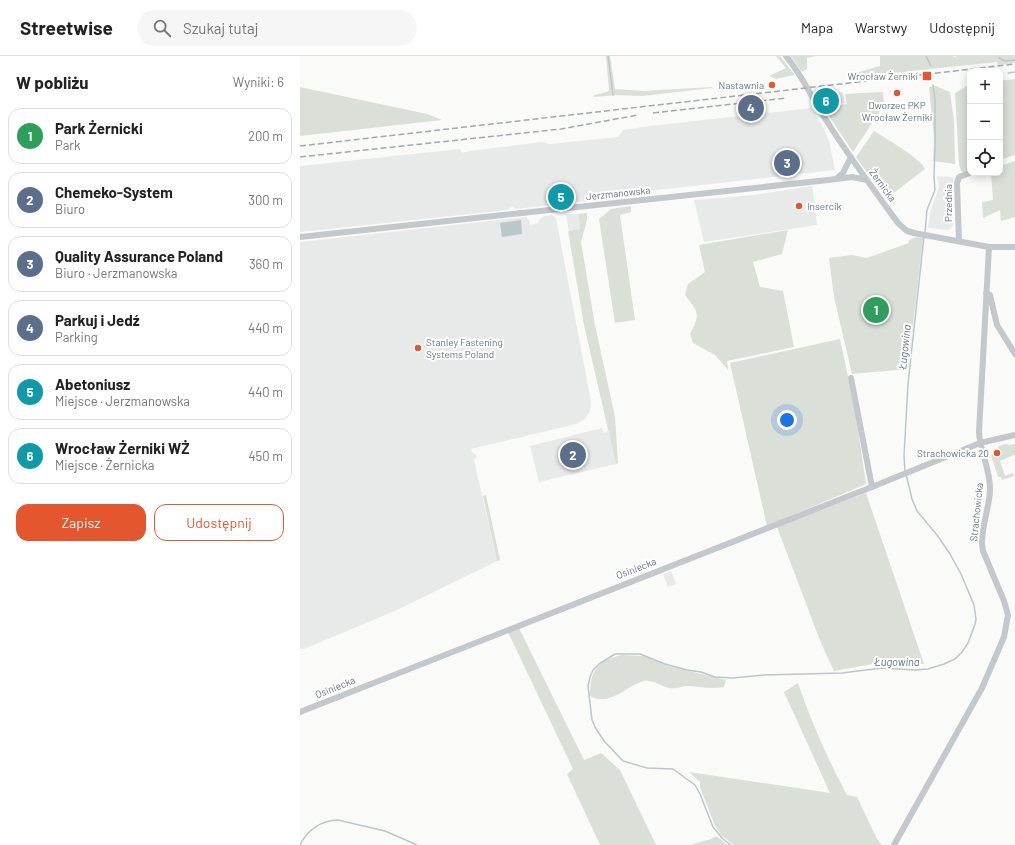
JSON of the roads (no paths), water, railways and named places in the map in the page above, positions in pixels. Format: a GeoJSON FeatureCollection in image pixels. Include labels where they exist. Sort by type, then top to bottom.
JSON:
{"type":"FeatureCollection","features":[{"type":"Feature","properties":{"kind":"street","name":"Żernicka"},"geometry":{"type":"LineString","coordinates":[[786,56],[851,157],[903,228],[908,232],[989,247],[1015,247]]}},
{"type":"Feature","properties":{"kind":"street"},"geometry":{"type":"LineString","coordinates":[[836,179],[843,173],[851,157]]}},
{"type":"Feature","properties":{"kind":"street","name":"Przednia"},"geometry":{"type":"LineString","coordinates":[[959,241],[957,183],[959,177],[967,174]]}},
{"type":"Feature","properties":{"kind":"street","name":"Jerzmanowska"},"geometry":{"type":"LineString","coordinates":[[300,237],[836,179],[857,178],[867,180]]}},
{"type":"Feature","properties":{"kind":"street","name":"Strachowicka"},"geometry":{"type":"LineString","coordinates":[[894,845],[982,688],[1004,637],[1008,615],[1004,601],[983,551],[982,543],[990,491],[988,472],[980,443],[982,362],[989,247]]}},
{"type":"Feature","properties":{"kind":"street"},"geometry":{"type":"LineString","coordinates":[[986,293],[990,295],[997,325],[1015,354]]}},
{"type":"Feature","properties":{"kind":"street"},"geometry":{"type":"LineString","coordinates":[[851,378],[872,487]]}},
{"type":"Feature","properties":{"kind":"street","name":"Osiniecka"},"geometry":{"type":"LineString","coordinates":[[300,712],[980,443],[990,442],[1015,435]]}},
{"type":"Feature","properties":{"kind":"waterway"},"geometry":{"type":"LineString","coordinates":[[608,56],[613,95]]}},
{"type":"Feature","properties":{"kind":"waterway","name":"Ługowina"},"geometry":{"type":"LineString","coordinates":[[926,56],[931,66]]}},
{"type":"Feature","properties":{"kind":"waterway"},"geometry":{"type":"LineString","coordinates":[[999,58],[1005,61],[1015,60]]}},
{"type":"Feature","properties":{"kind":"waterway"},"geometry":{"type":"LineString","coordinates":[[1008,73],[1015,72]]}},
{"type":"Feature","properties":{"kind":"waterway","name":"Ługowina"},"geometry":{"type":"LineString","coordinates":[[925,232],[927,210],[935,190],[935,100],[933,85]]}},
{"type":"Feature","properties":{"kind":"waterway","name":"Ługowina"},"geometry":{"type":"LineString","coordinates":[[905,471],[904,456],[908,384],[924,236]]}},
{"type":"Feature","properties":{"kind":"waterway","name":"Ługowina"},"geometry":{"type":"LineString","coordinates":[[731,845],[723,839],[713,827],[695,785],[673,769],[647,768],[623,761],[604,741],[592,720],[588,686],[593,670],[599,664],[615,654],[640,654],[665,664],[687,670],[701,672],[715,677],[733,678],[764,675],[842,673],[882,668],[915,670],[928,669],[955,659],[968,643],[975,624],[976,619],[974,605],[961,574],[950,554],[937,535],[917,511],[912,499],[906,474]]}},
{"type":"Feature","properties":{"kind":"waterway"},"geometry":{"type":"LineString","coordinates":[[300,845],[311,830],[332,820],[338,820],[385,831],[417,845]]}},
{"type":"Feature","properties":{"kind":"railway"},"geometry":{"type":"LineString","coordinates":[[300,146],[1015,64]]}},
{"type":"Feature","properties":{"kind":"railway"},"geometry":{"type":"LineString","coordinates":[[653,113],[787,98]]}},
{"type":"Feature","properties":{"kind":"railway"},"geometry":{"type":"LineString","coordinates":[[300,157],[561,129],[638,115]]}},
{"type":"Feature","properties":{"kind":"place","name":"Wrocław Żerniki"},"geometry":{"type":"Point","coordinates":[927,76]}},
{"type":"Feature","properties":{"kind":"place","name":"Nastawnia"},"geometry":{"type":"Point","coordinates":[772,85]}},
{"type":"Feature","properties":{"kind":"place","name":"Dworzec PKP Wrocław Żerniki"},"geometry":{"type":"Point","coordinates":[897,93]}},
{"type":"Feature","properties":{"kind":"place","name":"Wrocław Żerniki WŻ"},"geometry":{"type":"Point","coordinates":[826,101]}},
{"type":"Feature","properties":{"kind":"place","name":"Parkuj i Jedź"},"geometry":{"type":"Point","coordinates":[751,108]}},
{"type":"Feature","properties":{"kind":"place","name":"Quality Assurance Poland"},"geometry":{"type":"Point","coordinates":[787,163]}},
{"type":"Feature","properties":{"kind":"place","name":"Abetoniusz"},"geometry":{"type":"Point","coordinates":[561,197]}},
{"type":"Feature","properties":{"kind":"place","name":"Insercik"},"geometry":{"type":"Point","coordinates":[799,206]}},
{"type":"Feature","properties":{"kind":"place","name":"Park Żernicki"},"geometry":{"type":"Point","coordinates":[876,310]}},
{"type":"Feature","properties":{"kind":"place","name":"Stanley Fastening Systems Poland"},"geometry":{"type":"Point","coordinates":[418,348]}},
{"type":"Feature","properties":{"kind":"place","name":"Strachowicka 20"},"geometry":{"type":"Point","coordinates":[997,453]}},
{"type":"Feature","properties":{"kind":"place","name":"Chemeko-System"},"geometry":{"type":"Point","coordinates":[573,455]}}]}
